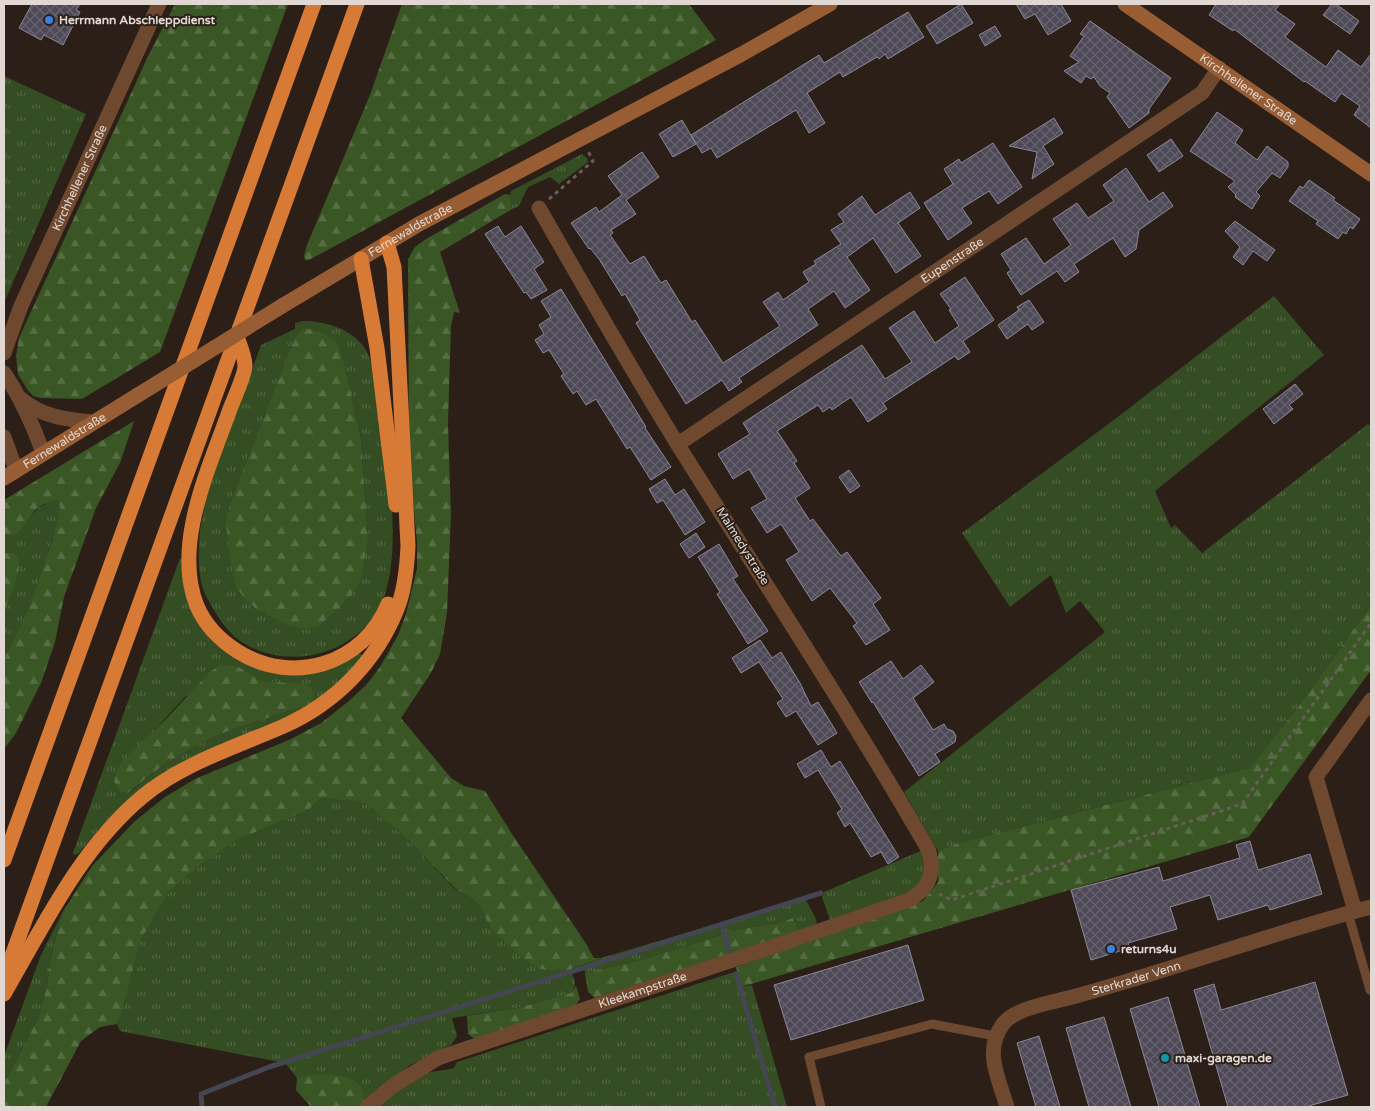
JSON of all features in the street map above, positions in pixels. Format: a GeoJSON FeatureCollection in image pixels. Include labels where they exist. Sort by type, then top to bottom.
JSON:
{"type":"FeatureCollection","features":[{"type":"Feature","properties":{"kind":"highway"},"geometry":{"type":"LineString","coordinates":[[4,860],[314,4]]}},
{"type":"Feature","properties":{"kind":"highway"},"geometry":{"type":"LineString","coordinates":[[4,978],[357,4]]}},
{"type":"Feature","properties":{"kind":"highway"},"geometry":{"type":"LineString","coordinates":[[4,994],[58,900],[104,835],[126,812],[162,783],[188,768],[214,755],[285,726],[324,704],[363,667],[386,632],[398,608],[405,582],[408,546],[394,267],[388,243]]}},
{"type":"Feature","properties":{"kind":"highway"},"geometry":{"type":"LineString","coordinates":[[237,337],[245,366],[202,486],[191,536],[189,566],[194,597],[202,616],[213,630],[225,643],[243,655],[264,663],[286,668],[307,667],[326,663],[354,650],[368,637],[381,620],[390,600],[396,575],[398,550],[388,426],[377,348],[361,259]]}},
{"type":"Feature","properties":{"kind":"main road","name":"Fernewaldstraße"},"geometry":{"type":"LineString","coordinates":[[10,474],[419,224],[732,59],[830,4]]}},
{"type":"Feature","properties":{"kind":"main road","name":"Kirchhellener Straße"},"geometry":{"type":"LineString","coordinates":[[1125,4],[1371,174]]}},
{"type":"Feature","properties":{"kind":"street","name":"Kirchhellener Straße"},"geometry":{"type":"LineString","coordinates":[[4,353],[21,306],[159,4]]}},
{"type":"Feature","properties":{"kind":"street","name":"Eupenstraße"},"geometry":{"type":"LineString","coordinates":[[678,444],[1202,93],[1219,68]]}},
{"type":"Feature","properties":{"kind":"street","name":"Malmedystraße"},"geometry":{"type":"LineString","coordinates":[[539,208],[607,328],[825,677],[928,849],[931,856],[931,871],[925,887]]}},
{"type":"Feature","properties":{"kind":"street"},"geometry":{"type":"LineString","coordinates":[[4,373],[20,398],[43,453]]}},
{"type":"Feature","properties":{"kind":"street"},"geometry":{"type":"LineString","coordinates":[[20,398],[42,413],[71,420],[94,422]]}},
{"type":"Feature","properties":{"kind":"street"},"geometry":{"type":"LineString","coordinates":[[4,437],[10,474]]}},
{"type":"Feature","properties":{"kind":"street"},"geometry":{"type":"LineString","coordinates":[[1351,912],[1316,777],[1371,700]]}},
{"type":"Feature","properties":{"kind":"street","name":"Kleekampstraße"},"geometry":{"type":"LineString","coordinates":[[367,1107],[394,1085],[438,1058],[909,900],[919,894],[925,887]]}},
{"type":"Feature","properties":{"kind":"street","name":"Sterkrader Venn"},"geometry":{"type":"LineString","coordinates":[[995,1036],[1004,1022],[1018,1012],[1107,988],[1371,907]]}},
{"type":"Feature","properties":{"kind":"street"},"geometry":{"type":"LineString","coordinates":[[995,1036],[992,1056],[1007,1107]]}},
{"type":"Feature","properties":{"kind":"lane"},"geometry":{"type":"LineString","coordinates":[[1351,912],[1370,990]]}},
{"type":"Feature","properties":{"kind":"lane"},"geometry":{"type":"LineString","coordinates":[[821,1107],[809,1057],[932,1024],[995,1036]]}},
{"type":"Feature","properties":{"kind":"path"},"geometry":{"type":"LineString","coordinates":[[539,208],[593,161],[582,138]]}},
{"type":"Feature","properties":{"kind":"path"},"geometry":{"type":"LineString","coordinates":[[925,887],[952,900],[1242,804],[1371,623]]}},
{"type":"Feature","properties":{"kind":"green space"},"geometry":{"type":"Polygon","coordinates":[[[175,4],[288,4],[160,352],[82,399],[40,398],[33,396],[18,374],[16,356],[19,338],[149,54],[175,4]]]}},
{"type":"Feature","properties":{"kind":"green space"},"geometry":{"type":"Polygon","coordinates":[[[402,4],[689,4],[716,40],[309,260],[305,260],[304,256],[307,245],[370,95],[402,4]]]}},
{"type":"Feature","properties":{"kind":"green space"},"geometry":{"type":"Polygon","coordinates":[[[4,76],[86,114],[4,303],[4,76]]]}},
{"type":"Feature","properties":{"kind":"green space"},"geometry":{"type":"Polygon","coordinates":[[[582,154],[587,158],[588,162],[559,184],[550,177],[528,187],[519,206],[512,209],[511,191],[582,154]]]}},
{"type":"Feature","properties":{"kind":"green space"},"geometry":{"type":"Polygon","coordinates":[[[505,194],[510,195],[512,209],[440,252],[460,313],[454,312],[451,326],[448,424],[451,514],[447,613],[440,654],[431,673],[401,718],[451,778],[464,786],[485,791],[594,958],[601,958],[569,970],[551,971],[539,969],[522,958],[492,931],[480,907],[472,899],[455,888],[408,840],[365,803],[323,798],[306,811],[237,840],[196,869],[169,892],[140,941],[124,1005],[117,1024],[100,1027],[81,1041],[46,1107],[4,1107],[4,1084],[38,1018],[47,987],[50,962],[62,913],[92,866],[135,821],[165,797],[195,779],[291,739],[321,723],[367,684],[380,667],[398,635],[406,614],[417,568],[417,542],[409,460],[408,259],[415,247],[426,239],[505,194]]]}},
{"type":"Feature","properties":{"kind":"green space"},"geometry":{"type":"Polygon","coordinates":[[[1274,296],[1324,355],[1155,491],[1171,528],[1175,525],[1202,553],[1368,424],[1371,427],[1371,605],[1298,707],[1249,768],[959,843],[938,851],[904,792],[1105,632],[1080,601],[1066,613],[1051,575],[1010,607],[962,533],[1123,413],[1274,296]]]}},
{"type":"Feature","properties":{"kind":"green space"},"geometry":{"type":"Polygon","coordinates":[[[303,321],[320,322],[344,330],[358,340],[366,350],[371,361],[387,457],[393,544],[385,594],[375,615],[360,632],[342,645],[321,653],[299,657],[276,655],[255,649],[235,637],[226,628],[205,594],[201,580],[199,557],[201,521],[209,488],[261,345],[295,329],[295,323],[303,321]],[[343,358],[284,364],[230,503],[368,538],[361,439],[343,358]]]}},
{"type":"Feature","properties":{"kind":"green space"},"geometry":{"type":"Polygon","coordinates":[[[309,329],[323,333],[337,343],[343,358],[361,439],[368,538],[361,579],[353,593],[317,627],[302,628],[290,626],[258,610],[247,601],[236,587],[226,524],[230,503],[284,364],[298,333],[309,329]]]}},
{"type":"Feature","properties":{"kind":"green space"},"geometry":{"type":"Polygon","coordinates":[[[134,421],[120,463],[96,508],[64,597],[55,642],[41,683],[16,733],[4,749],[4,660],[28,611],[52,542],[60,506],[58,502],[53,500],[41,506],[16,534],[11,535],[4,534],[4,500],[134,421]]]}},
{"type":"Feature","properties":{"kind":"green space"},"geometry":{"type":"Polygon","coordinates":[[[53,500],[58,502],[60,506],[45,565],[31,606],[14,644],[4,660],[4,610],[7,604],[8,553],[4,554],[4,534],[9,535],[23,528],[38,508],[53,500]]]}},
{"type":"Feature","properties":{"kind":"green space"},"geometry":{"type":"Polygon","coordinates":[[[14,553],[19,557],[19,563],[15,584],[4,610],[4,554],[14,553]]]}},
{"type":"Feature","properties":{"kind":"green space"},"geometry":{"type":"Polygon","coordinates":[[[180,558],[182,559],[188,600],[253,666],[346,662],[360,653],[364,657],[349,675],[309,708],[131,800],[99,829],[79,853],[74,855],[73,853],[180,558]],[[237,666],[185,697],[116,772],[116,786],[129,793],[163,765],[203,742],[226,732],[309,704],[276,682],[262,681],[237,666]]]}},
{"type":"Feature","properties":{"kind":"green space"},"geometry":{"type":"Polygon","coordinates":[[[1371,605],[1371,670],[1249,837],[741,987],[736,967],[923,901],[938,882],[938,851],[959,843],[1249,768],[1298,707],[1371,605]]]}},
{"type":"Feature","properties":{"kind":"green space"},"geometry":{"type":"Polygon","coordinates":[[[220,665],[237,666],[262,681],[307,684],[313,690],[313,700],[309,704],[226,732],[203,742],[163,765],[128,793],[120,791],[114,782],[116,772],[122,762],[209,673],[220,665]]]}},
{"type":"Feature","properties":{"kind":"green space"},"geometry":{"type":"Polygon","coordinates":[[[323,798],[365,803],[408,840],[454,888],[472,899],[480,907],[492,931],[522,958],[539,969],[551,971],[569,970],[575,981],[571,993],[517,1008],[452,1018],[457,1036],[451,1045],[410,1065],[361,1105],[352,1079],[323,1075],[297,1078],[285,1063],[120,1031],[117,1024],[124,1005],[140,940],[169,892],[196,869],[237,840],[306,811],[323,798]]]}},
{"type":"Feature","properties":{"kind":"green space"},"geometry":{"type":"Polygon","coordinates":[[[923,850],[926,864],[922,880],[911,892],[830,920],[822,897],[824,892],[923,850]]]}},
{"type":"Feature","properties":{"kind":"green space"},"geometry":{"type":"Polygon","coordinates":[[[805,898],[817,924],[800,931],[793,918],[778,923],[740,929],[640,960],[585,973],[583,965],[601,958],[805,898]]]}},
{"type":"Feature","properties":{"kind":"green space"},"geometry":{"type":"Polygon","coordinates":[[[62,913],[50,962],[47,987],[38,1018],[4,1084],[4,1056],[41,955],[62,913]]]}},
{"type":"Feature","properties":{"kind":"green space"},"geometry":{"type":"Polygon","coordinates":[[[793,918],[800,931],[595,998],[588,992],[585,973],[640,960],[740,929],[778,923],[793,918]]]}},
{"type":"Feature","properties":{"kind":"green space"},"geometry":{"type":"Polygon","coordinates":[[[737,971],[741,987],[752,985],[787,1107],[378,1107],[403,1087],[424,1074],[454,1068],[457,1062],[737,971]]]}},
{"type":"Feature","properties":{"kind":"green space"},"geometry":{"type":"Polygon","coordinates":[[[576,986],[580,999],[576,1005],[475,1039],[468,1034],[467,1016],[517,1008],[571,993],[576,986]]]}},
{"type":"Feature","properties":{"kind":"green space"},"geometry":{"type":"Polygon","coordinates":[[[311,1075],[342,1076],[355,1081],[363,1093],[363,1102],[359,1107],[311,1107],[296,1090],[297,1078],[311,1075]]]}},
{"type":"Feature","properties":{"kind":"building","name":"Herrmann Abschleppdienst"},"geometry":{"type":"Polygon","coordinates":[[[32,4],[80,4],[76,10],[80,12],[63,45],[44,35],[41,40],[19,28],[32,4]]]}},
{"type":"Feature","properties":{"kind":"building"},"geometry":{"type":"Polygon","coordinates":[[[961,4],[973,23],[937,44],[926,26],[961,4]]]}},
{"type":"Feature","properties":{"kind":"building"},"geometry":{"type":"Polygon","coordinates":[[[1016,4],[1061,4],[1071,21],[1048,35],[1035,14],[1025,19],[1016,4]]]}},
{"type":"Feature","properties":{"kind":"building"},"geometry":{"type":"Polygon","coordinates":[[[1216,4],[1280,4],[1275,10],[1295,24],[1285,37],[1326,67],[1338,50],[1361,67],[1371,54],[1371,128],[1354,115],[1360,106],[1341,93],[1335,102],[1304,82],[1234,29],[1233,31],[1209,15],[1216,4]]]}},
{"type":"Feature","properties":{"kind":"building"},"geometry":{"type":"Polygon","coordinates":[[[1332,4],[1336,4],[1359,21],[1350,34],[1323,15],[1332,4]]]}},
{"type":"Feature","properties":{"kind":"building"},"geometry":{"type":"Polygon","coordinates":[[[908,12],[924,37],[888,59],[885,54],[879,59],[877,57],[843,77],[840,72],[807,93],[825,123],[809,133],[796,110],[717,158],[711,148],[702,153],[691,135],[819,55],[824,63],[908,12]]]}},
{"type":"Feature","properties":{"kind":"building"},"geometry":{"type":"Polygon","coordinates":[[[1090,21],[1171,78],[1149,109],[1149,113],[1129,128],[1107,97],[1110,93],[1100,86],[1094,77],[1091,79],[1086,76],[1081,83],[1064,71],[1079,62],[1070,56],[1084,36],[1080,34],[1090,21]]]}},
{"type":"Feature","properties":{"kind":"building"},"geometry":{"type":"Polygon","coordinates":[[[995,26],[1001,36],[985,46],[979,35],[995,26]]]}},
{"type":"Feature","properties":{"kind":"building"},"geometry":{"type":"Polygon","coordinates":[[[1217,112],[1243,130],[1235,143],[1257,160],[1267,146],[1288,162],[1288,167],[1280,178],[1272,173],[1256,192],[1260,196],[1252,209],[1235,197],[1236,195],[1228,187],[1235,181],[1190,151],[1217,112]]]}},
{"type":"Feature","properties":{"kind":"building"},"geometry":{"type":"Polygon","coordinates":[[[1054,118],[1063,133],[1043,146],[1054,164],[1032,179],[1037,152],[1009,146],[1054,118]]]}},
{"type":"Feature","properties":{"kind":"building"},"geometry":{"type":"Polygon","coordinates":[[[682,120],[696,144],[673,157],[659,134],[682,120]]]}},
{"type":"Feature","properties":{"kind":"building"},"geometry":{"type":"Polygon","coordinates":[[[1171,139],[1183,156],[1159,172],[1147,155],[1171,139]]]}},
{"type":"Feature","properties":{"kind":"building"},"geometry":{"type":"Polygon","coordinates":[[[993,143],[1022,187],[998,204],[989,191],[962,208],[972,223],[948,240],[924,203],[953,184],[944,169],[959,159],[961,163],[993,143]]]}},
{"type":"Feature","properties":{"kind":"building"},"geometry":{"type":"Polygon","coordinates":[[[642,152],[659,177],[626,200],[636,214],[611,230],[613,233],[610,235],[630,264],[644,256],[661,283],[666,280],[692,322],[695,320],[723,363],[780,326],[763,302],[778,292],[783,300],[809,282],[803,272],[816,264],[814,261],[841,244],[831,230],[844,222],[838,214],[862,196],[875,215],[910,192],[920,208],[898,223],[921,256],[896,273],[873,238],[847,257],[870,290],[845,308],[834,291],[808,309],[818,325],[739,378],[742,382],[729,391],[722,380],[686,404],[636,323],[640,320],[625,294],[622,296],[599,259],[589,249],[571,223],[596,207],[599,212],[622,195],[608,176],[642,152]]]}},
{"type":"Feature","properties":{"kind":"building"},"geometry":{"type":"Polygon","coordinates":[[[1126,168],[1149,202],[1163,192],[1173,206],[1139,230],[1136,249],[1125,257],[1113,238],[1074,264],[1079,272],[1065,282],[1057,271],[1021,295],[1007,273],[1011,270],[1001,254],[1026,238],[1044,264],[1071,245],[1053,219],[1077,203],[1088,218],[1114,201],[1103,185],[1126,168]]]}},
{"type":"Feature","properties":{"kind":"building"},"geometry":{"type":"Polygon","coordinates":[[[1309,180],[1360,219],[1353,229],[1350,227],[1346,234],[1343,232],[1338,239],[1316,224],[1318,221],[1289,201],[1300,186],[1303,188],[1309,180]]]}},
{"type":"Feature","properties":{"kind":"building"},"geometry":{"type":"Polygon","coordinates":[[[1235,221],[1275,250],[1267,261],[1253,251],[1243,265],[1233,257],[1240,247],[1225,231],[1235,221]]]}},
{"type":"Feature","properties":{"kind":"building"},"geometry":{"type":"Polygon","coordinates":[[[498,226],[505,237],[521,226],[544,262],[534,269],[547,290],[531,299],[526,292],[524,293],[485,234],[498,226]]]}},
{"type":"Feature","properties":{"kind":"building"},"geometry":{"type":"Polygon","coordinates":[[[965,277],[994,320],[963,341],[970,352],[958,360],[955,356],[883,403],[887,409],[868,422],[851,397],[832,410],[830,407],[823,412],[818,405],[777,431],[797,461],[794,463],[810,488],[795,498],[810,521],[813,519],[841,556],[847,552],[881,598],[873,604],[890,630],[866,645],[853,626],[857,623],[830,588],[812,601],[786,560],[799,552],[781,524],[767,533],[751,508],[767,499],[749,469],[733,479],[718,454],[750,434],[743,423],[862,345],[885,379],[912,362],[889,328],[914,311],[935,343],[959,326],[949,310],[951,309],[940,294],[965,277]]]}},
{"type":"Feature","properties":{"kind":"building"},"geometry":{"type":"Polygon","coordinates":[[[561,289],[645,428],[671,467],[651,480],[630,447],[627,449],[596,399],[586,405],[577,391],[573,394],[561,376],[564,374],[549,350],[543,353],[535,340],[544,334],[539,325],[551,317],[541,301],[561,289]]]}},
{"type":"Feature","properties":{"kind":"building"},"geometry":{"type":"Polygon","coordinates":[[[1029,300],[1044,322],[1032,330],[1028,324],[1007,339],[998,325],[1019,310],[1017,307],[1029,300]]]}},
{"type":"Feature","properties":{"kind":"building"},"geometry":{"type":"Polygon","coordinates":[[[1295,384],[1303,394],[1289,405],[1293,409],[1274,424],[1263,409],[1295,384]]]}},
{"type":"Feature","properties":{"kind":"building"},"geometry":{"type":"Polygon","coordinates":[[[849,470],[860,486],[850,493],[839,477],[849,470]]]}},
{"type":"Feature","properties":{"kind":"building"},"geometry":{"type":"Polygon","coordinates":[[[665,479],[675,495],[684,489],[705,522],[685,535],[663,500],[657,503],[649,489],[665,479]]]}},
{"type":"Feature","properties":{"kind":"building"},"geometry":{"type":"Polygon","coordinates":[[[696,533],[705,547],[689,558],[680,544],[696,533]]]}},
{"type":"Feature","properties":{"kind":"building"},"geometry":{"type":"Polygon","coordinates":[[[719,544],[738,576],[733,579],[768,631],[748,644],[717,594],[720,592],[698,557],[719,544]]]}},
{"type":"Feature","properties":{"kind":"building"},"geometry":{"type":"Polygon","coordinates":[[[760,640],[772,658],[781,652],[800,683],[811,706],[818,702],[837,733],[818,745],[796,711],[786,717],[777,703],[783,699],[759,662],[741,673],[732,658],[760,640]]]}},
{"type":"Feature","properties":{"kind":"building"},"geometry":{"type":"Polygon","coordinates":[[[891,661],[903,679],[921,665],[934,682],[913,698],[933,730],[944,724],[956,736],[955,742],[935,754],[940,762],[919,776],[859,682],[891,661]]]}},
{"type":"Feature","properties":{"kind":"building"},"geometry":{"type":"Polygon","coordinates":[[[821,750],[831,767],[840,761],[899,857],[888,864],[881,852],[871,857],[850,823],[845,827],[837,813],[842,809],[818,770],[805,778],[797,764],[821,750]]]}},
{"type":"Feature","properties":{"kind":"building"},"geometry":{"type":"Polygon","coordinates":[[[1250,841],[1258,870],[1310,854],[1322,894],[1270,910],[1268,905],[1218,920],[1210,895],[1170,907],[1177,929],[1128,943],[1130,948],[1091,960],[1071,890],[1159,867],[1163,881],[1240,858],[1236,845],[1250,841]]]}},
{"type":"Feature","properties":{"kind":"building"},"geometry":{"type":"Polygon","coordinates":[[[908,945],[924,1000],[791,1040],[774,985],[908,945]]]}},
{"type":"Feature","properties":{"kind":"building"},"geometry":{"type":"Polygon","coordinates":[[[1315,982],[1348,1095],[1305,1107],[1228,1107],[1194,990],[1214,984],[1221,1010],[1315,982]]]}},
{"type":"Feature","properties":{"kind":"building","name":"maxi-garagen.de"},"geometry":{"type":"Polygon","coordinates":[[[1168,997],[1200,1107],[1159,1107],[1130,1009],[1168,997]]]}},
{"type":"Feature","properties":{"kind":"building"},"geometry":{"type":"Polygon","coordinates":[[[1104,1017],[1131,1107],[1089,1107],[1066,1028],[1104,1017]]]}},
{"type":"Feature","properties":{"kind":"building"},"geometry":{"type":"Polygon","coordinates":[[[1039,1036],[1060,1107],[1036,1107],[1017,1043],[1039,1036]]]}},
{"type":"Feature","properties":{"kind":"waterway"},"geometry":{"type":"LineString","coordinates":[[202,1107],[201,1094],[269,1067],[821,893]]}},
{"type":"Feature","properties":{"kind":"waterway"},"geometry":{"type":"LineString","coordinates":[[722,926],[729,950]]}},
{"type":"Feature","properties":{"kind":"waterway"},"geometry":{"type":"LineString","coordinates":[[736,974],[775,1107]]}},
{"type":"Feature","properties":{"kind":"place","name":"Herrmann Abschleppdienst"},"geometry":{"type":"Point","coordinates":[49,20]}},
{"type":"Feature","properties":{"kind":"place","name":"returns4u"},"geometry":{"type":"Point","coordinates":[1111,949]}},
{"type":"Feature","properties":{"kind":"place","name":"maxi-garagen.de"},"geometry":{"type":"Point","coordinates":[1165,1058]}}]}
